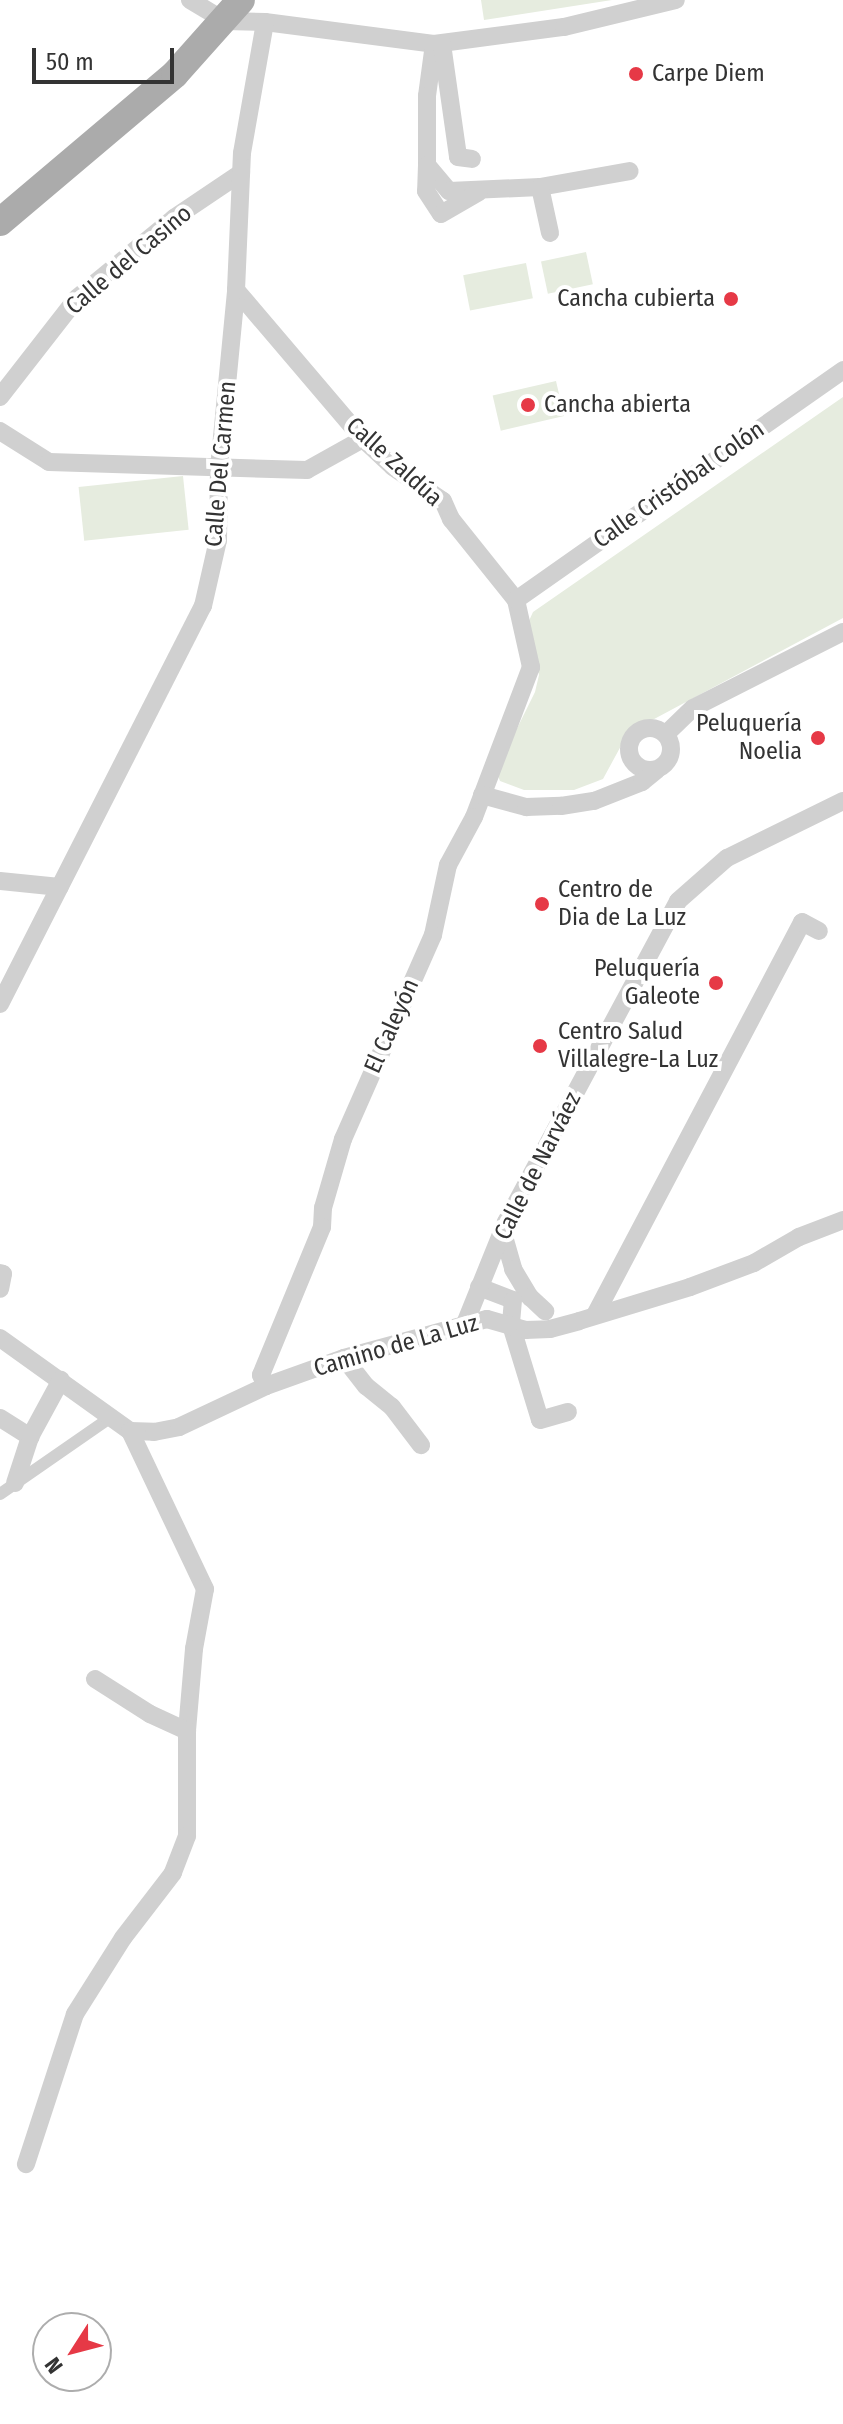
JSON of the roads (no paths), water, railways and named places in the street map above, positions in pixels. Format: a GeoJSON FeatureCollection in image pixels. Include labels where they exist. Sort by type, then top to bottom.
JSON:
{"type":"FeatureCollection","features":[{"type":"Feature","properties":{"kind":"main road"},"geometry":{"type":"LineString","coordinates":[[0,222],[175,74],[233,11]]}},
{"type":"Feature","properties":{"kind":"street"},"geometry":{"type":"LineString","coordinates":[[190,0],[265,22],[438,44],[564,27],[676,0]]}},
{"type":"Feature","properties":{"kind":"street","name":"Calle Del Carmen"},"geometry":{"type":"LineString","coordinates":[[0,1004],[203,606],[218,540],[219,468],[236,290],[241,173],[265,22]]}},
{"type":"Feature","properties":{"kind":"street"},"geometry":{"type":"LineString","coordinates":[[438,44],[458,157],[472,159]]}},
{"type":"Feature","properties":{"kind":"street"},"geometry":{"type":"LineString","coordinates":[[438,44],[427,96],[427,165],[449,191],[540,187],[630,171]]}},
{"type":"Feature","properties":{"kind":"street","name":"Calle del Casino"},"geometry":{"type":"LineString","coordinates":[[0,397],[77,298],[174,218],[241,173]]}},
{"type":"Feature","properties":{"kind":"street"},"geometry":{"type":"LineString","coordinates":[[540,187],[550,233]]}},
{"type":"Feature","properties":{"kind":"street","name":"Calle Zaldúa"},"geometry":{"type":"LineString","coordinates":[[236,290],[363,439],[393,467],[443,501],[451,519],[516,600]]}},
{"type":"Feature","properties":{"kind":"street","name":"Calle Cristóbal Colón"},"geometry":{"type":"LineString","coordinates":[[516,600],[843,370]]}},
{"type":"Feature","properties":{"kind":"street"},"geometry":{"type":"LineString","coordinates":[[0,431],[49,462],[307,470],[363,439]]}},
{"type":"Feature","properties":{"kind":"street","name":"El Caleyón"},"geometry":{"type":"LineString","coordinates":[[266,1386],[261,1375],[322,1227],[323,1208],[343,1139],[433,935],[448,865],[482,795],[531,667],[516,600]]}},
{"type":"Feature","properties":{"kind":"street"},"geometry":{"type":"LineString","coordinates":[[666,734],[693,708],[843,632]]}},
{"type":"Feature","properties":{"kind":"street"},"geometry":{"type":"LineString","coordinates":[[482,795],[538,807],[594,801],[642,782],[657,770],[669,759],[671,749],[666,734],[653,728],[634,736],[629,753],[634,765],[642,770],[657,770]]}},
{"type":"Feature","properties":{"kind":"street"},"geometry":{"type":"LineString","coordinates":[[614,793],[634,765]]}},
{"type":"Feature","properties":{"kind":"street","name":"Calle de Narváez"},"geometry":{"type":"LineString","coordinates":[[464,1326],[503,1233],[678,901],[727,858],[843,801]]}},
{"type":"Feature","properties":{"kind":"street"},"geometry":{"type":"LineString","coordinates":[[0,881],[60,887]]}},
{"type":"Feature","properties":{"kind":"street"},"geometry":{"type":"LineString","coordinates":[[479,1287],[545,1311],[587,1318],[802,922],[819,931]]}},
{"type":"Feature","properties":{"kind":"street","name":"Camino de La Luz"},"geometry":{"type":"LineString","coordinates":[[130,1431],[154,1432],[179,1427],[266,1386],[344,1358],[487,1319],[518,1328],[550,1329],[690,1287],[754,1263],[799,1237],[843,1220]]}},
{"type":"Feature","properties":{"kind":"street"},"geometry":{"type":"LineString","coordinates":[[503,1233],[513,1269],[530,1297],[545,1311]]}},
{"type":"Feature","properties":{"kind":"street"},"geometry":{"type":"LineString","coordinates":[[0,1273],[3,1274],[0,1289]]}},
{"type":"Feature","properties":{"kind":"street"},"geometry":{"type":"LineString","coordinates":[[513,1300],[540,1420],[568,1412]]}},
{"type":"Feature","properties":{"kind":"street"},"geometry":{"type":"LineString","coordinates":[[518,1328],[545,1401]]}},
{"type":"Feature","properties":{"kind":"street"},"geometry":{"type":"LineString","coordinates":[[3,1335],[130,1431],[205,1589],[194,1649],[187,1731],[187,1836],[173,1873],[123,1938],[75,2014],[26,2164]]}},
{"type":"Feature","properties":{"kind":"street"},"geometry":{"type":"LineString","coordinates":[[344,1358],[366,1386],[392,1407],[421,1445]]}},
{"type":"Feature","properties":{"kind":"street"},"geometry":{"type":"LineString","coordinates":[[8,1488],[30,1437],[61,1380]]}},
{"type":"Feature","properties":{"kind":"street"},"geometry":{"type":"LineString","coordinates":[[8,1488],[111,1417]]}},
{"type":"Feature","properties":{"kind":"street"},"geometry":{"type":"LineString","coordinates":[[0,1418],[30,1437]]}},
{"type":"Feature","properties":{"kind":"street"},"geometry":{"type":"LineString","coordinates":[[95,1679],[150,1714],[187,1731]]}},
{"type":"Feature","properties":{"kind":"place","name":"Carpe Diem"},"geometry":{"type":"Point","coordinates":[636,74]}},
{"type":"Feature","properties":{"kind":"place","name":"Cancha cubierta"},"geometry":{"type":"Point","coordinates":[731,299]}},
{"type":"Feature","properties":{"kind":"place","name":"Cancha abierta"},"geometry":{"type":"Point","coordinates":[528,405]}},
{"type":"Feature","properties":{"kind":"place","name":"Peluquería Noelia"},"geometry":{"type":"Point","coordinates":[818,738]}},
{"type":"Feature","properties":{"kind":"place","name":"Centro de Dia de La Luz"},"geometry":{"type":"Point","coordinates":[542,904]}},
{"type":"Feature","properties":{"kind":"place","name":"Peluquería Galeote"},"geometry":{"type":"Point","coordinates":[716,983]}},
{"type":"Feature","properties":{"kind":"place","name":"Centro Salud Villalegre-La Luz"},"geometry":{"type":"Point","coordinates":[540,1046]}}]}
